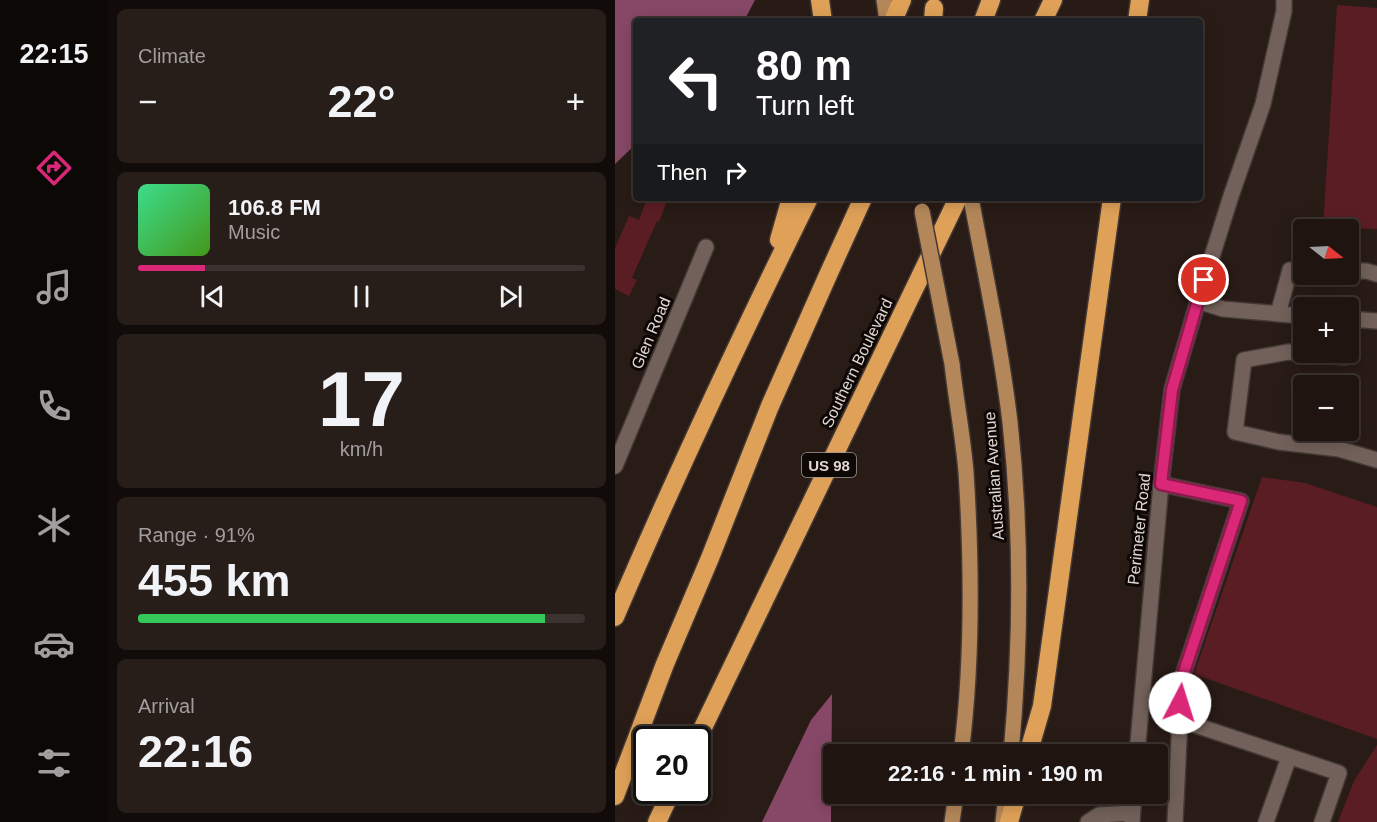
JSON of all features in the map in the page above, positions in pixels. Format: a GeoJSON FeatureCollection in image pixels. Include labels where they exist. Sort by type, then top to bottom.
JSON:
{"type":"FeatureCollection","features":[{"type":"Feature","properties":{"kind":"highway"},"geometry":{"type":"LineString","coordinates":[[821,0],[823,18]]}},
{"type":"Feature","properties":{"kind":"highway"},"geometry":{"type":"LineString","coordinates":[[894,18],[902,0]]}},
{"type":"Feature","properties":{"kind":"highway"},"geometry":{"type":"LineString","coordinates":[[984,18],[991,0]]}},
{"type":"Feature","properties":{"kind":"highway"},"geometry":{"type":"LineString","coordinates":[[1044,18],[1053,0]]}},
{"type":"Feature","properties":{"kind":"highway"},"geometry":{"type":"LineString","coordinates":[[1137,18],[1140,0]]}},
{"type":"Feature","properties":{"kind":"highway"},"geometry":{"type":"LineString","coordinates":[[766,286],[790,201]]}},
{"type":"Feature","properties":{"kind":"highway"},"geometry":{"type":"LineString","coordinates":[[615,617],[679,473],[808,201]]}},
{"type":"Feature","properties":{"kind":"highway"},"geometry":{"type":"LineString","coordinates":[[615,796],[665,664],[770,406],[862,201]]}},
{"type":"Feature","properties":{"kind":"highway","name":"Southern Boulevard"},"geometry":{"type":"LineString","coordinates":[[704,726],[957,201]]}},
{"type":"Feature","properties":{"kind":"highway"},"geometry":{"type":"LineString","coordinates":[[1031,744],[1042,706],[1112,201]]}},
{"type":"Feature","properties":{"kind":"highway"},"geometry":{"type":"LineString","coordinates":[[657,822],[665,804]]}},
{"type":"Feature","properties":{"kind":"highway"},"geometry":{"type":"LineString","coordinates":[[1009,822],[1014,804]]}},
{"type":"Feature","properties":{"kind":"main road"},"geometry":{"type":"LineString","coordinates":[[884,0],[887,18]]}},
{"type":"Feature","properties":{"kind":"main road","name":"Australian Avenue"},"geometry":{"type":"LineString","coordinates":[[972,201],[997,332],[1010,424],[1017,537],[1018,629],[1012,744]]}},
{"type":"Feature","properties":{"kind":"main road","name":"Australian Avenue"},"geometry":{"type":"LineString","coordinates":[[922,203],[952,364],[966,471],[970,633],[962,744]]}},
{"type":"Feature","properties":{"kind":"main road"},"geometry":{"type":"LineString","coordinates":[[952,822],[955,804]]}},
{"type":"Feature","properties":{"kind":"main road"},"geometry":{"type":"LineString","coordinates":[[1003,822],[1005,804]]}},
{"type":"Feature","properties":{"kind":"street","name":"Perimeter Road"},"geometry":{"type":"LineString","coordinates":[[1138,744],[1161,484],[1172,390],[1231,196],[1263,104],[1284,11],[1284,0]]}},
{"type":"Feature","properties":{"kind":"street","name":"Glen Road"},"geometry":{"type":"LineString","coordinates":[[615,466],[706,247]]}},
{"type":"Feature","properties":{"kind":"street"},"geometry":{"type":"LineString","coordinates":[[1278,314],[1290,270],[1293,270]]}},
{"type":"Feature","properties":{"kind":"street"},"geometry":{"type":"LineString","coordinates":[[1359,271],[1377,274]]}},
{"type":"Feature","properties":{"kind":"street"},"geometry":{"type":"LineString","coordinates":[[1198,300],[1223,309],[1293,315]]}},
{"type":"Feature","properties":{"kind":"street"},"geometry":{"type":"LineString","coordinates":[[1359,320],[1377,321]]}},
{"type":"Feature","properties":{"kind":"street"},"geometry":{"type":"LineString","coordinates":[[1293,352],[1244,360],[1235,432],[1279,442],[1339,449],[1377,460]]}},
{"type":"Feature","properties":{"kind":"street"},"geometry":{"type":"LineString","coordinates":[[1161,484],[1241,501],[1182,678],[1175,822]]}},
{"type":"Feature","properties":{"kind":"street"},"geometry":{"type":"LineString","coordinates":[[1180,720],[1339,773],[1322,822]]}},
{"type":"Feature","properties":{"kind":"street"},"geometry":{"type":"LineString","coordinates":[[1266,822],[1289,757]]}},
{"type":"Feature","properties":{"kind":"street"},"geometry":{"type":"LineString","coordinates":[[1088,822],[1098,815],[1132,818]]}},
{"type":"Feature","properties":{"kind":"shaded area"},"geometry":{"type":"Polygon","coordinates":[[[615,0],[755,0],[746,18],[633,18],[633,147],[615,164],[615,0]]]}},
{"type":"Feature","properties":{"kind":"shaded area"},"geometry":{"type":"Polygon","coordinates":[[[832,694],[832,744],[823,744],[823,804],[831,804],[831,822],[762,822],[811,720],[832,694]]]}},
{"type":"Feature","properties":{"kind":"building"},"geometry":{"type":"Polygon","coordinates":[[[1337,5],[1377,8],[1377,229],[1359,229],[1359,219],[1324,219],[1337,5]]]}},
{"type":"Feature","properties":{"kind":"building"},"geometry":{"type":"Polygon","coordinates":[[[646,201],[667,201],[632,278],[637,280],[629,296],[615,289],[615,248],[629,216],[639,220],[646,201]]]}},
{"type":"Feature","properties":{"kind":"building"},"geometry":{"type":"Polygon","coordinates":[[[1262,477],[1305,483],[1377,507],[1377,739],[1194,674],[1262,477]]]}},
{"type":"Feature","properties":{"kind":"building"},"geometry":{"type":"Polygon","coordinates":[[[1377,745],[1377,822],[1338,822],[1354,781],[1377,745]]]}},
{"type":"Feature","properties":{"kind":"route"},"geometry":{"type":"LineString","coordinates":[[1180,703],[1182,678],[1241,501],[1161,484],[1172,390],[1204,280]]}}]}
